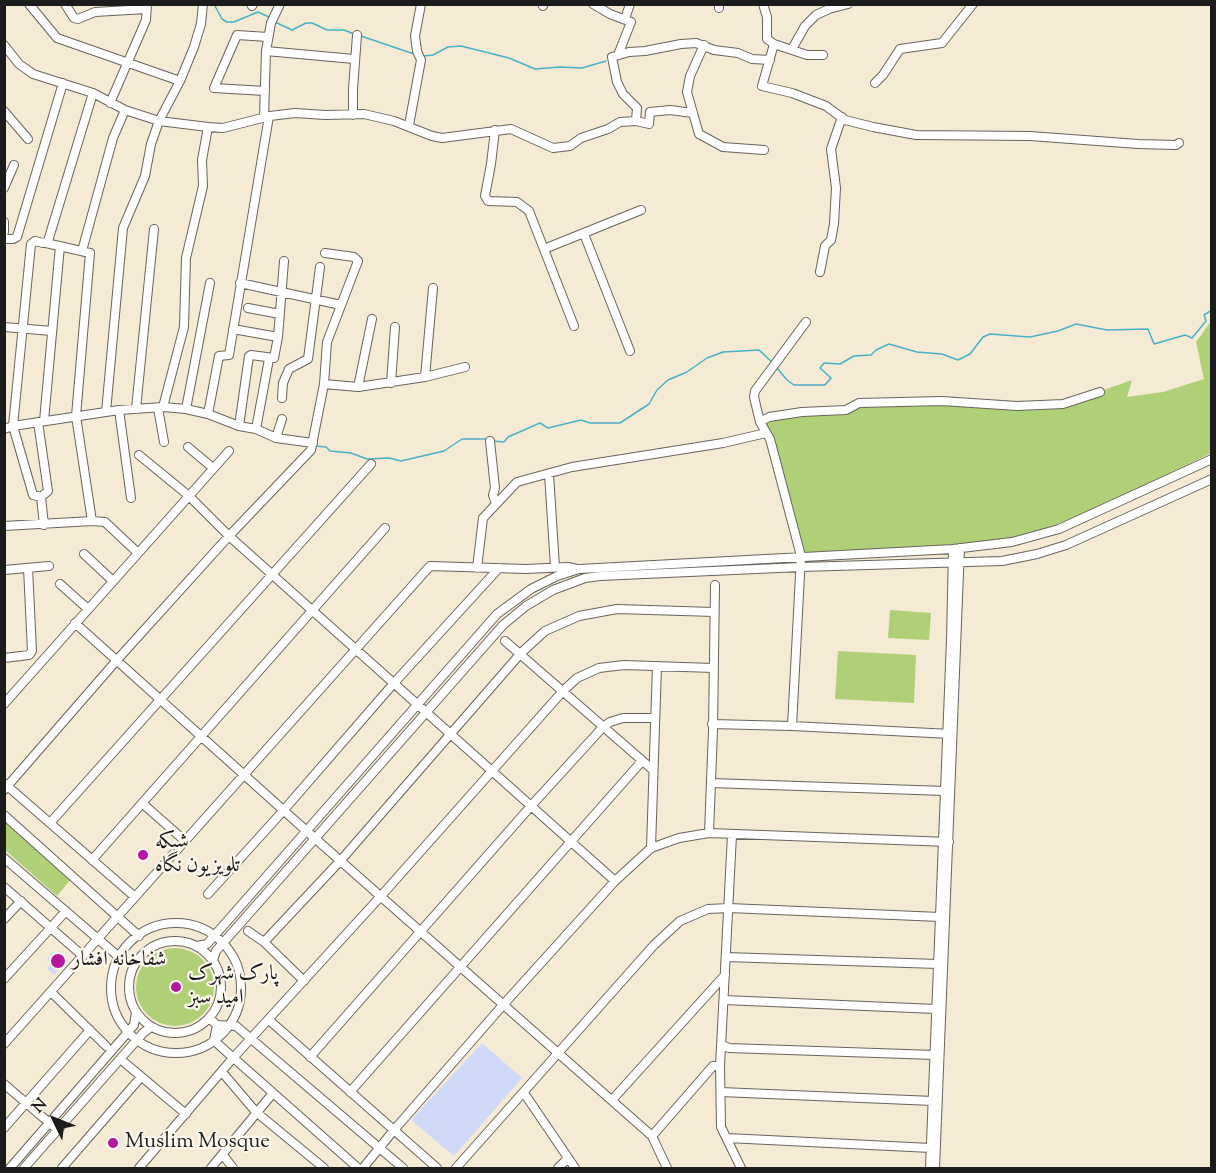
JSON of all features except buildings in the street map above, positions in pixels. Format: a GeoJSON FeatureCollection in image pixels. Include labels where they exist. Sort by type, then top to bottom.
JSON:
{"type":"FeatureCollection","features":[{"type":"Feature","properties":{"kind":"street"},"geometry":{"type":"LineString","coordinates":[[29,4],[57,38],[180,81]]}},
{"type":"Feature","properties":{"kind":"street"},"geometry":{"type":"LineString","coordinates":[[65,4],[74,18],[78,19],[95,12],[146,7],[146,20],[110,103]]}},
{"type":"Feature","properties":{"kind":"street"},"geometry":{"type":"LineString","coordinates":[[106,412],[123,228],[145,176],[151,144],[159,121],[180,81],[201,24],[203,4]]}},
{"type":"Feature","properties":{"kind":"street"},"geometry":{"type":"LineString","coordinates":[[208,414],[219,356],[229,355],[266,117],[268,37],[280,4]]}},
{"type":"Feature","properties":{"kind":"street"},"geometry":{"type":"LineString","coordinates":[[409,125],[421,60],[417,51],[416,36],[421,4]]}},
{"type":"Feature","properties":{"kind":"street"},"geometry":{"type":"LineString","coordinates":[[593,4],[631,22],[618,55]]}},
{"type":"Feature","properties":{"kind":"street"},"geometry":{"type":"LineString","coordinates":[[625,19],[630,4]]}},
{"type":"Feature","properties":{"kind":"street"},"geometry":{"type":"LineString","coordinates":[[763,4],[767,17],[766,39],[807,55],[824,55]]}},
{"type":"Feature","properties":{"kind":"street"},"geometry":{"type":"LineString","coordinates":[[792,49],[805,26],[816,15],[848,4]]}},
{"type":"Feature","properties":{"kind":"street"},"geometry":{"type":"LineString","coordinates":[[874,83],[883,75],[900,49],[942,43],[962,21],[972,4]]}},
{"type":"Feature","properties":{"kind":"street"},"geometry":{"type":"LineString","coordinates":[[265,91],[214,88],[237,35],[268,37]]}},
{"type":"Feature","properties":{"kind":"street"},"geometry":{"type":"LineString","coordinates":[[353,115],[357,35]]}},
{"type":"Feature","properties":{"kind":"street"},"geometry":{"type":"LineString","coordinates":[[636,121],[637,108],[623,94],[617,82],[612,57],[681,44],[704,45],[714,50],[738,53],[752,59],[770,60]]}},
{"type":"Feature","properties":{"kind":"street"},"geometry":{"type":"LineString","coordinates":[[774,44],[762,86],[792,93],[826,106],[845,120],[873,127],[916,135],[1030,136],[1138,144],[1176,145],[1179,143]]}},
{"type":"Feature","properties":{"kind":"street"},"geometry":{"type":"LineString","coordinates":[[4,45],[19,64],[33,74],[93,93],[125,110],[159,121],[208,127],[223,128],[266,117],[295,113],[364,114],[409,125],[432,136],[442,138],[511,129],[553,148],[570,146],[581,138],[608,129],[620,122],[636,121],[649,124],[650,111],[670,110],[693,113]]}},
{"type":"Feature","properties":{"kind":"street"},"geometry":{"type":"LineString","coordinates":[[704,45],[690,76],[687,92],[699,134],[714,140],[723,147],[764,150]]}},
{"type":"Feature","properties":{"kind":"street"},"geometry":{"type":"LineString","coordinates":[[266,51],[354,59]]}},
{"type":"Feature","properties":{"kind":"street"},"geometry":{"type":"LineString","coordinates":[[4,239],[17,237],[63,83]]}},
{"type":"Feature","properties":{"kind":"street"},"geometry":{"type":"LineString","coordinates":[[46,243],[93,93]]}},
{"type":"Feature","properties":{"kind":"street"},"geometry":{"type":"LineString","coordinates":[[82,251],[113,138],[125,110]]}},
{"type":"Feature","properties":{"kind":"street"},"geometry":{"type":"LineString","coordinates":[[4,111],[28,139]]}},
{"type":"Feature","properties":{"kind":"street"},"geometry":{"type":"LineString","coordinates":[[820,272],[825,246],[831,240],[834,224],[836,188],[831,149],[842,117]]}},
{"type":"Feature","properties":{"kind":"street"},"geometry":{"type":"LineString","coordinates":[[164,442],[160,408],[184,327],[186,258],[204,186],[202,160],[208,127]]}},
{"type":"Feature","properties":{"kind":"street"},"geometry":{"type":"LineString","coordinates":[[495,130],[486,199],[517,202],[529,211],[574,326]]}},
{"type":"Feature","properties":{"kind":"street"},"geometry":{"type":"LineString","coordinates":[[4,188],[6,178],[14,165]]}},
{"type":"Feature","properties":{"kind":"street"},"geometry":{"type":"LineString","coordinates":[[544,249],[641,210]]}},
{"type":"Feature","properties":{"kind":"street"},"geometry":{"type":"LineString","coordinates":[[4,222],[4,232]]}},
{"type":"Feature","properties":{"kind":"street"},"geometry":{"type":"LineString","coordinates":[[136,409],[154,229]]}},
{"type":"Feature","properties":{"kind":"street"},"geometry":{"type":"LineString","coordinates":[[584,234],[630,351]]}},
{"type":"Feature","properties":{"kind":"street"},"geometry":{"type":"LineString","coordinates":[[60,246],[41,422],[48,492],[41,497],[33,495],[13,426],[31,244],[34,240],[46,243],[60,246],[90,253],[76,416],[92,521]]}},
{"type":"Feature","properties":{"kind":"street"},"geometry":{"type":"LineString","coordinates":[[135,897],[6,787],[229,536],[311,450],[324,384],[327,342],[333,321],[358,261],[354,257],[325,253]]}},
{"type":"Feature","properties":{"kind":"street"},"geometry":{"type":"LineString","coordinates":[[239,426],[249,356],[269,359],[276,356],[284,261]]}},
{"type":"Feature","properties":{"kind":"street"},"geometry":{"type":"LineString","coordinates":[[282,398],[283,384],[289,369],[308,359],[320,267]]}},
{"type":"Feature","properties":{"kind":"street"},"geometry":{"type":"LineString","coordinates":[[186,409],[210,283]]}},
{"type":"Feature","properties":{"kind":"street"},"geometry":{"type":"LineString","coordinates":[[240,283],[341,305]]}},
{"type":"Feature","properties":{"kind":"street"},"geometry":{"type":"LineString","coordinates":[[425,377],[433,288]]}},
{"type":"Feature","properties":{"kind":"street"},"geometry":{"type":"LineString","coordinates":[[248,308],[280,314]]}},
{"type":"Feature","properties":{"kind":"street"},"geometry":{"type":"LineString","coordinates":[[358,387],[372,319]]}},
{"type":"Feature","properties":{"kind":"street"},"geometry":{"type":"LineString","coordinates":[[792,726],[801,556],[770,439],[760,422],[754,397],[755,391],[806,322]]}},
{"type":"Feature","properties":{"kind":"street"},"geometry":{"type":"LineString","coordinates":[[4,327],[52,330]]}},
{"type":"Feature","properties":{"kind":"street"},"geometry":{"type":"LineString","coordinates":[[391,383],[395,327]]}},
{"type":"Feature","properties":{"kind":"street"},"geometry":{"type":"LineString","coordinates":[[233,329],[278,337]]}},
{"type":"Feature","properties":{"kind":"street"},"geometry":{"type":"LineString","coordinates":[[256,429],[269,359]]}},
{"type":"Feature","properties":{"kind":"street"},"geometry":{"type":"LineString","coordinates":[[324,384],[358,387],[425,377],[465,367]]}},
{"type":"Feature","properties":{"kind":"street"},"geometry":{"type":"LineString","coordinates":[[760,422],[769,417],[802,412],[846,410],[858,403],[942,401],[1017,406],[1063,404],[1100,392]]}},
{"type":"Feature","properties":{"kind":"street"},"geometry":{"type":"LineString","coordinates":[[4,429],[119,410],[186,409],[256,429],[276,438],[313,443]]}},
{"type":"Feature","properties":{"kind":"street"},"geometry":{"type":"LineString","coordinates":[[119,410],[131,498]]}},
{"type":"Feature","properties":{"kind":"street"},"geometry":{"type":"LineString","coordinates":[[276,438],[282,420]]}},
{"type":"Feature","properties":{"kind":"street"},"geometry":{"type":"LineString","coordinates":[[477,568],[483,518],[517,482],[572,467],[723,443],[765,433]]}},
{"type":"Feature","properties":{"kind":"street"},"geometry":{"type":"LineString","coordinates":[[490,441],[495,488],[493,495],[496,503]]}},
{"type":"Feature","properties":{"kind":"street"},"geometry":{"type":"LineString","coordinates":[[188,447],[213,468]]}},
{"type":"Feature","properties":{"kind":"street"},"geometry":{"type":"LineString","coordinates":[[4,704],[229,451]]}},
{"type":"Feature","properties":{"kind":"street"},"geometry":{"type":"LineString","coordinates":[[139,455],[189,496],[229,536],[615,881]]}},
{"type":"Feature","properties":{"kind":"street"},"geometry":{"type":"LineString","coordinates":[[4,1044],[430,566],[579,569],[957,549],[1012,542],[1038,536],[1069,524],[1212,459]]}},
{"type":"Feature","properties":{"kind":"street"},"geometry":{"type":"LineString","coordinates":[[50,823],[371,464]]}},
{"type":"Feature","properties":{"kind":"street"},"geometry":{"type":"LineString","coordinates":[[1182,473],[1187,473],[1192,480],[1187,490]]}},
{"type":"Feature","properties":{"kind":"street"},"geometry":{"type":"LineString","coordinates":[[549,474],[555,567]]}},
{"type":"Feature","properties":{"kind":"street"},"geometry":{"type":"LineString","coordinates":[[213,960],[216,951],[503,625],[526,606],[553,590],[585,578],[600,576],[1002,561],[1056,548],[1212,479]]}},
{"type":"Feature","properties":{"kind":"street"},"geometry":{"type":"LineString","coordinates":[[41,497],[44,525]]}},
{"type":"Feature","properties":{"kind":"street"},"geometry":{"type":"LineString","coordinates":[[4,526],[105,522],[138,553]]}},
{"type":"Feature","properties":{"kind":"street"},"geometry":{"type":"LineString","coordinates":[[92,860],[385,528]]}},
{"type":"Feature","properties":{"kind":"street"},"geometry":{"type":"LineString","coordinates":[[935,1168],[957,549]]}},
{"type":"Feature","properties":{"kind":"street"},"geometry":{"type":"LineString","coordinates":[[84,554],[113,581]]}},
{"type":"Feature","properties":{"kind":"street"},"geometry":{"type":"LineString","coordinates":[[4,570],[49,566]]}},
{"type":"Feature","properties":{"kind":"street"},"geometry":{"type":"LineString","coordinates":[[4,649],[5,658],[29,655],[32,651],[28,568]]}},
{"type":"Feature","properties":{"kind":"street"},"geometry":{"type":"LineString","coordinates":[[208,894],[499,568]]}},
{"type":"Feature","properties":{"kind":"street"},"geometry":{"type":"LineString","coordinates":[[197,946],[207,944],[497,614],[531,589],[557,576],[579,569]]}},
{"type":"Feature","properties":{"kind":"street"},"geometry":{"type":"LineString","coordinates":[[60,584],[88,609]]}},
{"type":"Feature","properties":{"kind":"street"},"geometry":{"type":"LineString","coordinates":[[709,832],[715,585]]}},
{"type":"Feature","properties":{"kind":"street"},"geometry":{"type":"LineString","coordinates":[[264,942],[341,860],[521,653],[545,631],[579,616],[617,609],[714,612]]}},
{"type":"Feature","properties":{"kind":"street"},"geometry":{"type":"LineString","coordinates":[[75,623],[283,811],[652,1136],[667,1168]]}},
{"type":"Feature","properties":{"kind":"street"},"geometry":{"type":"LineString","coordinates":[[505,641],[653,770]]}},
{"type":"Feature","properties":{"kind":"street"},"geometry":{"type":"LineString","coordinates":[[139,1168],[233,1058],[563,691],[578,678],[599,668],[624,665],[712,668]]}},
{"type":"Feature","properties":{"kind":"street"},"geometry":{"type":"LineString","coordinates":[[651,848],[657,666]]}},
{"type":"Feature","properties":{"kind":"street"},"geometry":{"type":"LineString","coordinates":[[310,1057],[603,727],[623,718],[654,718]]}},
{"type":"Feature","properties":{"kind":"street"},"geometry":{"type":"LineString","coordinates":[[712,724],[950,734]]}},
{"type":"Feature","properties":{"kind":"street"},"geometry":{"type":"LineString","coordinates":[[930,1168],[940,917],[946,842],[945,790],[950,734]]}},
{"type":"Feature","properties":{"kind":"street"},"geometry":{"type":"LineString","coordinates":[[350,1092],[642,760]]}},
{"type":"Feature","properties":{"kind":"street"},"geometry":{"type":"LineString","coordinates":[[711,783],[945,790]]}},
{"type":"Feature","properties":{"kind":"street"},"geometry":{"type":"LineString","coordinates":[[142,803],[185,841]]}},
{"type":"Feature","properties":{"kind":"street"},"geometry":{"type":"LineString","coordinates":[[4,815],[139,936]]}},
{"type":"Feature","properties":{"kind":"street"},"geometry":{"type":"LineString","coordinates":[[363,1168],[503,1005],[615,881],[651,848],[679,838],[709,832],[732,835],[946,842]]}},
{"type":"Feature","properties":{"kind":"street"},"geometry":{"type":"LineString","coordinates":[[732,835],[720,1066],[721,1127],[741,1168]]}},
{"type":"Feature","properties":{"kind":"street"},"geometry":{"type":"LineString","coordinates":[[4,858],[119,957]]}},
{"type":"Feature","properties":{"kind":"street"},"geometry":{"type":"LineString","coordinates":[[4,886],[83,956]]}},
{"type":"Feature","properties":{"kind":"street"},"geometry":{"type":"LineString","coordinates":[[4,919],[21,901]]}},
{"type":"Feature","properties":{"kind":"street"},"geometry":{"type":"LineString","coordinates":[[456,1168],[654,945],[680,921],[708,909],[729,908],[940,917]]}},
{"type":"Feature","properties":{"kind":"street"},"geometry":{"type":"LineString","coordinates":[[4,979],[66,911]]}},
{"type":"Feature","properties":{"kind":"street"},"geometry":{"type":"LineString","coordinates":[[175,923],[202,929],[214,936],[223,943],[236,965],[241,990],[235,1015],[228,1026],[214,1040],[197,1049],[172,1053],[153,1049],[137,1040],[117,1016],[112,996],[111,983],[119,957],[127,946],[139,936],[162,925],[175,923]]}},
{"type":"Feature","properties":{"kind":"street"},"geometry":{"type":"LineString","coordinates":[[248,931],[264,942],[304,981]]}},
{"type":"Feature","properties":{"kind":"street"},"geometry":{"type":"LineString","coordinates":[[166,942],[185,942],[197,946],[213,960],[220,974],[221,990],[218,1005],[209,1018],[194,1029],[180,1033],[165,1032],[152,1027],[136,1012],[130,999],[129,984],[132,970],[140,957],[149,949],[166,942]]}},
{"type":"Feature","properties":{"kind":"street"},"geometry":{"type":"LineString","coordinates":[[127,946],[140,957]]}},
{"type":"Feature","properties":{"kind":"street"},"geometry":{"type":"LineString","coordinates":[[726,957],[938,964]]}},
{"type":"Feature","properties":{"kind":"street"},"geometry":{"type":"LineString","coordinates":[[612,1100],[726,975]]}},
{"type":"Feature","properties":{"kind":"street"},"geometry":{"type":"LineString","coordinates":[[51,992],[106,1046]]}},
{"type":"Feature","properties":{"kind":"street"},"geometry":{"type":"LineString","coordinates":[[724,1000],[936,1009]]}},
{"type":"Feature","properties":{"kind":"street"},"geometry":{"type":"LineString","coordinates":[[10,1168],[134,1025],[136,1012]]}},
{"type":"Feature","properties":{"kind":"street"},"geometry":{"type":"LineString","coordinates":[[209,1018],[217,1025],[236,1026],[403,1168]]}},
{"type":"Feature","properties":{"kind":"street"},"geometry":{"type":"LineString","coordinates":[[269,1020],[437,1168]]}},
{"type":"Feature","properties":{"kind":"street"},"geometry":{"type":"LineString","coordinates":[[214,1040],[217,1025]]}},
{"type":"Feature","properties":{"kind":"street"},"geometry":{"type":"LineString","coordinates":[[24,1168],[137,1040],[152,1027]]}},
{"type":"Feature","properties":{"kind":"street"},"geometry":{"type":"LineString","coordinates":[[4,1128],[90,1030]]}},
{"type":"Feature","properties":{"kind":"street"},"geometry":{"type":"LineString","coordinates":[[214,1040],[358,1168]]}},
{"type":"Feature","properties":{"kind":"street"},"geometry":{"type":"LineString","coordinates":[[722,1045],[729,1048],[935,1055]]}},
{"type":"Feature","properties":{"kind":"street"},"geometry":{"type":"LineString","coordinates":[[125,1063],[186,1114]]}},
{"type":"Feature","properties":{"kind":"street"},"geometry":{"type":"LineString","coordinates":[[652,1136],[713,1066],[720,1066]]}},
{"type":"Feature","properties":{"kind":"street"},"geometry":{"type":"LineString","coordinates":[[222,1072],[256,1112],[324,1168]]}},
{"type":"Feature","properties":{"kind":"street"},"geometry":{"type":"LineString","coordinates":[[62,1168],[141,1077]]}},
{"type":"Feature","properties":{"kind":"street"},"geometry":{"type":"LineString","coordinates":[[4,1084],[57,1130]]}},
{"type":"Feature","properties":{"kind":"street"},"geometry":{"type":"LineString","coordinates":[[721,1092],[933,1101]]}},
{"type":"Feature","properties":{"kind":"street"},"geometry":{"type":"LineString","coordinates":[[524,1093],[575,1168]]}},
{"type":"Feature","properties":{"kind":"street"},"geometry":{"type":"LineString","coordinates":[[211,1168],[273,1094]]}},
{"type":"Feature","properties":{"kind":"street"},"geometry":{"type":"LineString","coordinates":[[727,1138],[931,1148]]}},
{"type":"Feature","properties":{"kind":"street"},"geometry":{"type":"LineString","coordinates":[[223,1155],[233,1168]]}},
{"type":"Feature","properties":{"kind":"street"},"geometry":{"type":"LineString","coordinates":[[558,1168],[567,1159]]}},
{"type":"Feature","properties":{"kind":"shaded area","name":"شفاخانه افشار"},"geometry":{"type":"Polygon","coordinates":[[[59,950],[68,959],[54,975],[47,968],[51,963],[47,959],[52,952],[55,954],[59,950]]]}},
{"type":"Feature","properties":{"kind":"shaded area"},"geometry":{"type":"Polygon","coordinates":[[[482,1043],[522,1078],[454,1156],[411,1120],[482,1043]]]}},
{"type":"Feature","properties":{"kind":"green space"},"geometry":{"type":"Polygon","coordinates":[[[1211,321],[1211,453],[1096,509],[1026,536],[801,556],[770,439],[760,422],[833,410],[859,403],[1063,404],[1132,380],[1127,397],[1163,392],[1204,379],[1196,342],[1211,321]]]}},
{"type":"Feature","properties":{"kind":"green space"},"geometry":{"type":"Polygon","coordinates":[[[890,610],[931,613],[929,640],[888,638],[890,610]]]}},
{"type":"Feature","properties":{"kind":"green space"},"geometry":{"type":"Polygon","coordinates":[[[838,651],[916,655],[914,703],[835,699],[838,651]]]}},
{"type":"Feature","properties":{"kind":"green space"},"geometry":{"type":"Polygon","coordinates":[[[5,820],[71,879],[57,896],[5,850],[5,820]]]}},
{"type":"Feature","properties":{"kind":"green space"},"geometry":{"type":"Polygon","coordinates":[[[175,948],[190,951],[202,960],[211,972],[214,987],[211,1002],[202,1014],[190,1023],[175,1026],[160,1023],[148,1014],[139,1002],[136,987],[139,972],[148,960],[160,951],[175,948]]]}},
{"type":"Feature","properties":{"kind":"waterway"},"geometry":{"type":"LineString","coordinates":[[214,4],[222,19],[227,22],[234,22],[258,12],[269,17]]}},
{"type":"Feature","properties":{"kind":"waterway"},"geometry":{"type":"LineString","coordinates":[[275,22],[292,30],[306,23],[312,23],[327,30],[344,30],[354,34]]}},
{"type":"Feature","properties":{"kind":"waterway"},"geometry":{"type":"LineString","coordinates":[[361,36],[414,54]]}},
{"type":"Feature","properties":{"kind":"waterway"},"geometry":{"type":"LineString","coordinates":[[424,56],[433,55],[448,47],[461,46],[509,58],[535,69],[582,68],[606,61]]}},
{"type":"Feature","properties":{"kind":"waterway"},"geometry":{"type":"LineString","coordinates":[[777,368],[794,385],[825,385],[831,378],[820,368],[824,363],[840,364],[854,356],[871,355],[889,344],[917,352],[942,354],[958,360],[970,354],[983,337],[990,334],[1030,337],[1058,331],[1076,324],[1107,330],[1148,329],[1154,344],[1185,335],[1192,338],[1206,321],[1204,315],[1212,310]]}},
{"type":"Feature","properties":{"kind":"waterway"},"geometry":{"type":"LineString","coordinates":[[493,441],[504,442],[508,437],[540,423],[548,428],[581,420],[590,423],[620,423],[649,404],[657,390],[668,380],[687,372],[707,358],[723,352],[759,350],[773,363]]}},
{"type":"Feature","properties":{"kind":"waterway"},"geometry":{"type":"LineString","coordinates":[[315,446],[326,447],[330,451],[351,453],[367,459],[389,458],[401,461],[444,451],[462,439],[489,439]]}},
{"type":"Feature","properties":{"kind":"place","name":"شبکه تلویزیون نگاه"},"geometry":{"type":"Point","coordinates":[143,855]}},
{"type":"Feature","properties":{"kind":"place","name":"شفاخانه افشار"},"geometry":{"type":"Point","coordinates":[58,961]}},
{"type":"Feature","properties":{"kind":"place","name":"پارک شهرک امید سبز"},"geometry":{"type":"Point","coordinates":[176,987]}},
{"type":"Feature","properties":{"kind":"place","name":"Muslim Mosque"},"geometry":{"type":"Point","coordinates":[113,1143]}}]}
